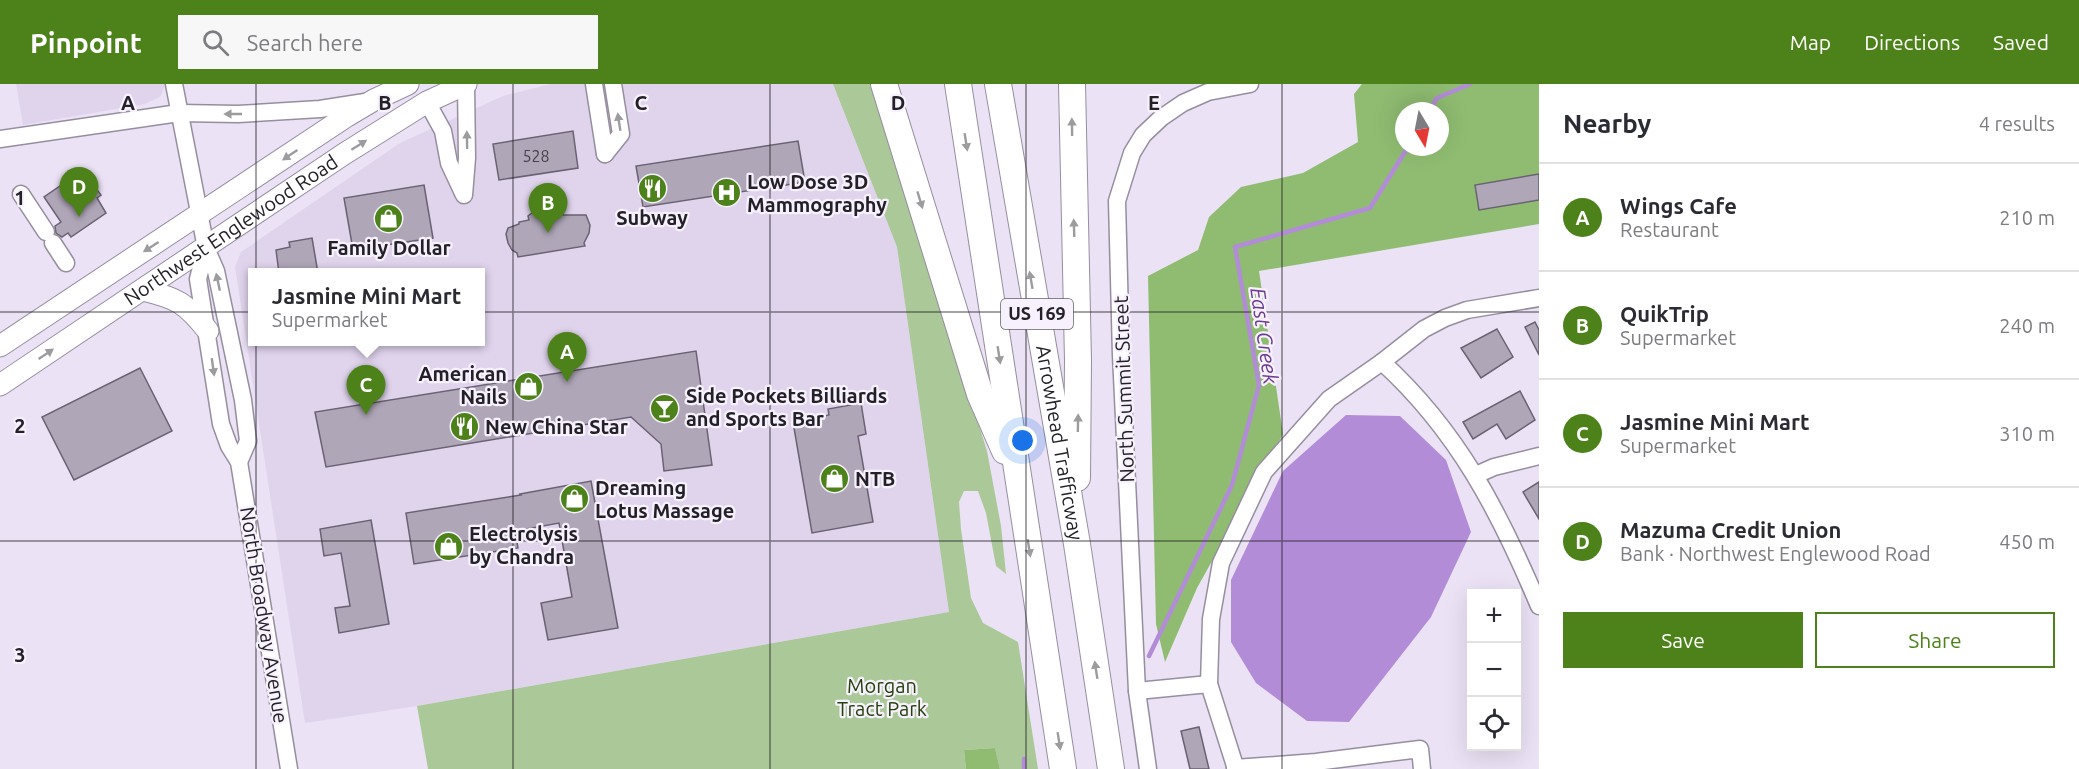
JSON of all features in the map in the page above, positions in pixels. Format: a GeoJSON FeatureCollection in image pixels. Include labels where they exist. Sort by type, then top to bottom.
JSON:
{"type":"FeatureCollection","features":[{"type":"Feature","properties":{"kind":"highway"},"geometry":{"type":"LineString","coordinates":[[884,84],[980,394],[1019,484]]}},
{"type":"Feature","properties":{"kind":"highway","name":"US 169"},"geometry":{"type":"LineString","coordinates":[[958,84],[1063,769]]}},
{"type":"Feature","properties":{"kind":"highway","name":"Arrowhead Trafficway"},"geometry":{"type":"LineString","coordinates":[[998,84],[1077,544],[1111,769]]}},
{"type":"Feature","properties":{"kind":"highway"},"geometry":{"type":"LineString","coordinates":[[1071,84],[1078,360],[1077,544]]}},
{"type":"Feature","properties":{"kind":"main road","name":"Northwest Englewood Road"},"geometry":{"type":"LineString","coordinates":[[0,346],[374,100],[408,84]]}},
{"type":"Feature","properties":{"kind":"main road","name":"Northwest Englewood Road"},"geometry":{"type":"LineString","coordinates":[[0,385],[344,154],[427,102],[466,84]]}},
{"type":"Feature","properties":{"kind":"main road"},"geometry":{"type":"LineString","coordinates":[[143,290],[180,302],[208,331]]}},
{"type":"Feature","properties":{"kind":"street","name":"North Broadway Avenue"},"geometry":{"type":"LineString","coordinates":[[174,84],[206,248],[216,271],[243,400],[248,441],[239,462]]}},
{"type":"Feature","properties":{"kind":"street"},"geometry":{"type":"LineString","coordinates":[[427,102],[443,131],[449,163],[464,195],[467,158],[466,84]]}},
{"type":"Feature","properties":{"kind":"street"},"geometry":{"type":"LineString","coordinates":[[594,84],[605,154],[621,134],[613,84]]}},
{"type":"Feature","properties":{"kind":"street","name":"North Summit Street"},"geometry":{"type":"LineString","coordinates":[[1148,769],[1137,691],[1121,355],[1117,201],[1132,153],[1143,135],[1161,118],[1183,103],[1208,92],[1250,84]]}},
{"type":"Feature","properties":{"kind":"street"},"geometry":{"type":"LineString","coordinates":[[0,140],[179,113],[237,114],[320,109],[374,100]]}},
{"type":"Feature","properties":{"kind":"street"},"geometry":{"type":"LineString","coordinates":[[21,194],[66,263]]}},
{"type":"Feature","properties":{"kind":"street","name":"North Broadway Avenue"},"geometry":{"type":"LineString","coordinates":[[206,248],[198,279],[221,424],[229,446],[239,462],[289,769]]}},
{"type":"Feature","properties":{"kind":"street"},"geometry":{"type":"LineString","coordinates":[[1422,769],[1420,749],[1316,765],[1235,769],[1209,684],[1212,619],[1221,563],[1264,472],[1329,399],[1382,362],[1424,328],[1444,318],[1490,305],[1539,298]]}},
{"type":"Feature","properties":{"kind":"street"},"geometry":{"type":"LineString","coordinates":[[1382,362],[1411,388],[1476,475],[1508,535],[1539,604]]}},
{"type":"Feature","properties":{"kind":"street"},"geometry":{"type":"LineString","coordinates":[[1476,475],[1494,467],[1539,456]]}},
{"type":"Feature","properties":{"kind":"street"},"geometry":{"type":"LineString","coordinates":[[1137,691],[1209,684]]}},
{"type":"Feature","properties":{"kind":"shaded area"},"geometry":{"type":"Polygon","coordinates":[[[16,84],[165,85],[160,97],[145,104],[23,125],[16,84]]]}},
{"type":"Feature","properties":{"kind":"shaded area"},"geometry":{"type":"Polygon","coordinates":[[[551,84],[833,84],[897,247],[949,612],[417,706],[305,723],[235,267],[241,252],[400,143],[503,96],[551,84]]]}},
{"type":"Feature","properties":{"kind":"shaded area"},"geometry":{"type":"Polygon","coordinates":[[[1346,415],[1400,416],[1446,460],[1471,532],[1431,617],[1349,722],[1307,721],[1256,683],[1231,642],[1231,580],[1283,471],[1346,415]]]}},
{"type":"Feature","properties":{"kind":"green space","name":"Morgan Tract Park"},"geometry":{"type":"Polygon","coordinates":[[[833,84],[872,84],[987,451],[1001,526],[1006,574],[996,566],[986,513],[978,491],[964,491],[959,502],[971,598],[983,623],[1018,642],[1038,769],[1000,769],[995,748],[964,750],[966,769],[428,769],[417,706],[949,612],[897,247],[833,84]]]}},
{"type":"Feature","properties":{"kind":"green space"},"geometry":{"type":"Polygon","coordinates":[[[1362,84],[1539,84],[1539,224],[1259,271],[1283,434],[1197,588],[1165,662],[1156,624],[1148,276],[1198,250],[1209,217],[1241,187],[1303,173],[1358,142],[1354,94],[1362,84]]]}},
{"type":"Feature","properties":{"kind":"green space"},"geometry":{"type":"Polygon","coordinates":[[[995,748],[1000,769],[966,769],[964,750],[995,748]]]}},
{"type":"Feature","properties":{"kind":"building"},"geometry":{"type":"Polygon","coordinates":[[[573,131],[578,168],[499,180],[493,144],[573,131]]]}},
{"type":"Feature","properties":{"kind":"building"},"geometry":{"type":"Polygon","coordinates":[[[798,141],[805,182],[643,207],[636,166],[798,141]]]}},
{"type":"Feature","properties":{"kind":"building"},"geometry":{"type":"Polygon","coordinates":[[[1539,174],[1539,200],[1479,210],[1475,185],[1539,174]]]}},
{"type":"Feature","properties":{"kind":"building"},"geometry":{"type":"Polygon","coordinates":[[[73,177],[81,190],[92,183],[101,195],[97,198],[106,213],[71,237],[68,233],[62,237],[56,233],[55,226],[61,222],[44,197],[73,177]]]}},
{"type":"Feature","properties":{"kind":"building","name":"Family Dollar"},"geometry":{"type":"Polygon","coordinates":[[[424,185],[433,238],[353,250],[344,198],[424,185]]]}},
{"type":"Feature","properties":{"kind":"building"},"geometry":{"type":"Polygon","coordinates":[[[548,209],[562,210],[563,215],[586,215],[590,225],[585,246],[518,257],[508,243],[506,234],[508,228],[529,220],[528,216],[532,213],[548,209]]]}},
{"type":"Feature","properties":{"kind":"building"},"geometry":{"type":"Polygon","coordinates":[[[312,238],[317,268],[278,268],[276,250],[290,247],[289,242],[312,238]]]}},
{"type":"Feature","properties":{"kind":"building"},"geometry":{"type":"Polygon","coordinates":[[[1535,322],[1539,330],[1539,355],[1525,327],[1535,322]]]}},
{"type":"Feature","properties":{"kind":"building"},"geometry":{"type":"Polygon","coordinates":[[[1497,329],[1513,357],[1481,378],[1461,348],[1497,329]]]}},
{"type":"Feature","properties":{"kind":"building"},"geometry":{"type":"Polygon","coordinates":[[[696,351],[712,465],[664,471],[661,444],[631,417],[326,467],[315,412],[696,351]]]}},
{"type":"Feature","properties":{"kind":"building"},"geometry":{"type":"Polygon","coordinates":[[[140,368],[172,431],[74,480],[42,417],[140,368]]]}},
{"type":"Feature","properties":{"kind":"building"},"geometry":{"type":"Polygon","coordinates":[[[1520,391],[1535,420],[1506,439],[1497,424],[1473,439],[1463,422],[1520,391]]]}},
{"type":"Feature","properties":{"kind":"building","name":"NTB"},"geometry":{"type":"Polygon","coordinates":[[[861,403],[866,434],[858,436],[873,522],[812,533],[793,422],[829,415],[828,409],[861,403]]]}},
{"type":"Feature","properties":{"kind":"building"},"geometry":{"type":"Polygon","coordinates":[[[591,481],[618,628],[548,640],[541,603],[572,597],[559,523],[515,531],[518,548],[414,564],[406,513],[521,495],[591,481]]]}},
{"type":"Feature","properties":{"kind":"building"},"geometry":{"type":"Polygon","coordinates":[[[1539,482],[1539,519],[1523,492],[1539,482]]]}},
{"type":"Feature","properties":{"kind":"building"},"geometry":{"type":"Polygon","coordinates":[[[371,520],[389,624],[339,633],[335,608],[350,606],[341,553],[324,556],[320,529],[371,520]]]}},
{"type":"Feature","properties":{"kind":"building"},"geometry":{"type":"Polygon","coordinates":[[[1199,727],[1209,769],[1190,769],[1181,731],[1199,727]]]}},
{"type":"Feature","properties":{"kind":"waterway","name":"East Creek"},"geometry":{"type":"LineString","coordinates":[[1435,102],[1437,98],[1470,84]]}},
{"type":"Feature","properties":{"kind":"waterway","name":"East Creek"},"geometry":{"type":"LineString","coordinates":[[1149,656],[1232,485],[1259,385],[1235,247],[1370,208],[1402,156]]}},
{"type":"Feature","properties":{"kind":"waterway","name":"East Creek"},"geometry":{"type":"LineString","coordinates":[[1024,759],[1024,769]]}},
{"type":"Feature","properties":{"kind":"place","name":"Subway"},"geometry":{"type":"Point","coordinates":[652,188]}},
{"type":"Feature","properties":{"kind":"place","name":"Low Dose 3D Mammography"},"geometry":{"type":"Point","coordinates":[726,193]}},
{"type":"Feature","properties":{"kind":"place","name":"Mazuma Credit Union"},"geometry":{"type":"Point","coordinates":[79,217]}},
{"type":"Feature","properties":{"kind":"place","name":"Family Dollar"},"geometry":{"type":"Point","coordinates":[389,218]}},
{"type":"Feature","properties":{"kind":"place","name":"QuikTrip"},"geometry":{"type":"Point","coordinates":[548,233]}},
{"type":"Feature","properties":{"kind":"place","name":"Wings Cafe"},"geometry":{"type":"Point","coordinates":[567,382]}},
{"type":"Feature","properties":{"kind":"place","name":"American Nails"},"geometry":{"type":"Point","coordinates":[528,386]}},
{"type":"Feature","properties":{"kind":"place","name":"Side Pockets Billiards and Sports Bar"},"geometry":{"type":"Point","coordinates":[665,408]}},
{"type":"Feature","properties":{"kind":"place","name":"Jasmine Mini Mart"},"geometry":{"type":"Point","coordinates":[366,415]}},
{"type":"Feature","properties":{"kind":"place","name":"New China Star"},"geometry":{"type":"Point","coordinates":[464,427]}},
{"type":"Feature","properties":{"kind":"place","name":"NTB"},"geometry":{"type":"Point","coordinates":[834,479]}},
{"type":"Feature","properties":{"kind":"place","name":"Dreaming Lotus Massage"},"geometry":{"type":"Point","coordinates":[574,499]}},
{"type":"Feature","properties":{"kind":"place","name":"Electrolysis by Chandra"},"geometry":{"type":"Point","coordinates":[448,546]}}]}
